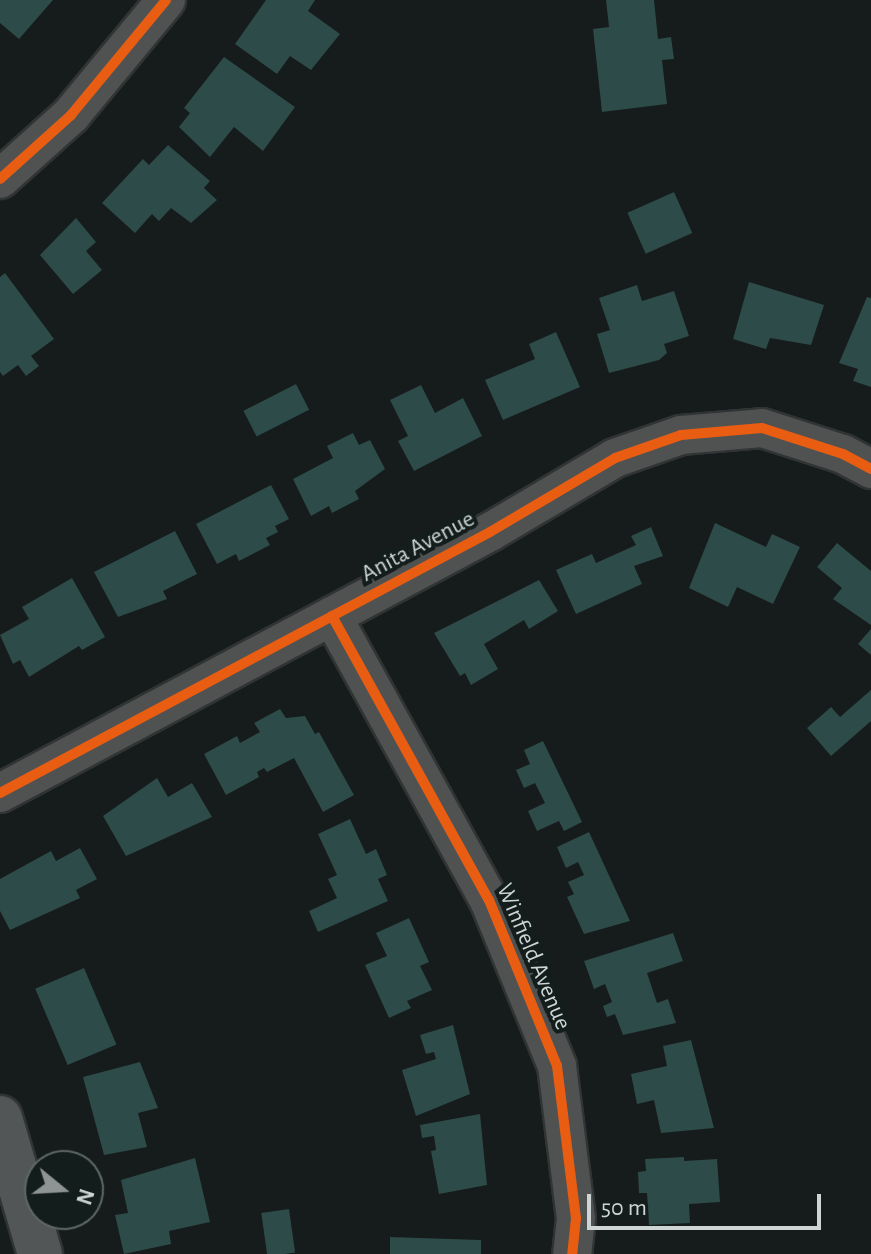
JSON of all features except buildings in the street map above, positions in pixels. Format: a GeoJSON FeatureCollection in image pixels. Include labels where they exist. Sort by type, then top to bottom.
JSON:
{"type":"FeatureCollection","features":[{"type":"Feature","properties":{"kind":"street"},"geometry":{"type":"LineString","coordinates":[[0,179],[71,115],[166,0]]}},
{"type":"Feature","properties":{"kind":"street","name":"Anita Avenue"},"geometry":{"type":"LineString","coordinates":[[0,793],[332,616],[615,458],[681,435],[762,428],[843,454],[871,469]]}},
{"type":"Feature","properties":{"kind":"street","name":"Winfield Avenue"},"geometry":{"type":"LineString","coordinates":[[332,616],[489,900],[557,1066],[576,1218],[572,1254]]}},
{"type":"Feature","properties":{"kind":"street"},"geometry":{"type":"LineString","coordinates":[[0,1118],[40,1254]]}},
{"type":"Feature","properties":{"kind":"cycle path"},"geometry":{"type":"LineString","coordinates":[[0,179],[71,115],[166,0]]}},
{"type":"Feature","properties":{"kind":"cycle path"},"geometry":{"type":"LineString","coordinates":[[0,793],[490,532],[615,458],[681,435],[762,428],[843,454],[871,469]]}},
{"type":"Feature","properties":{"kind":"cycle path"},"geometry":{"type":"LineString","coordinates":[[332,616],[489,900],[557,1066],[576,1218],[572,1254]]}}]}
